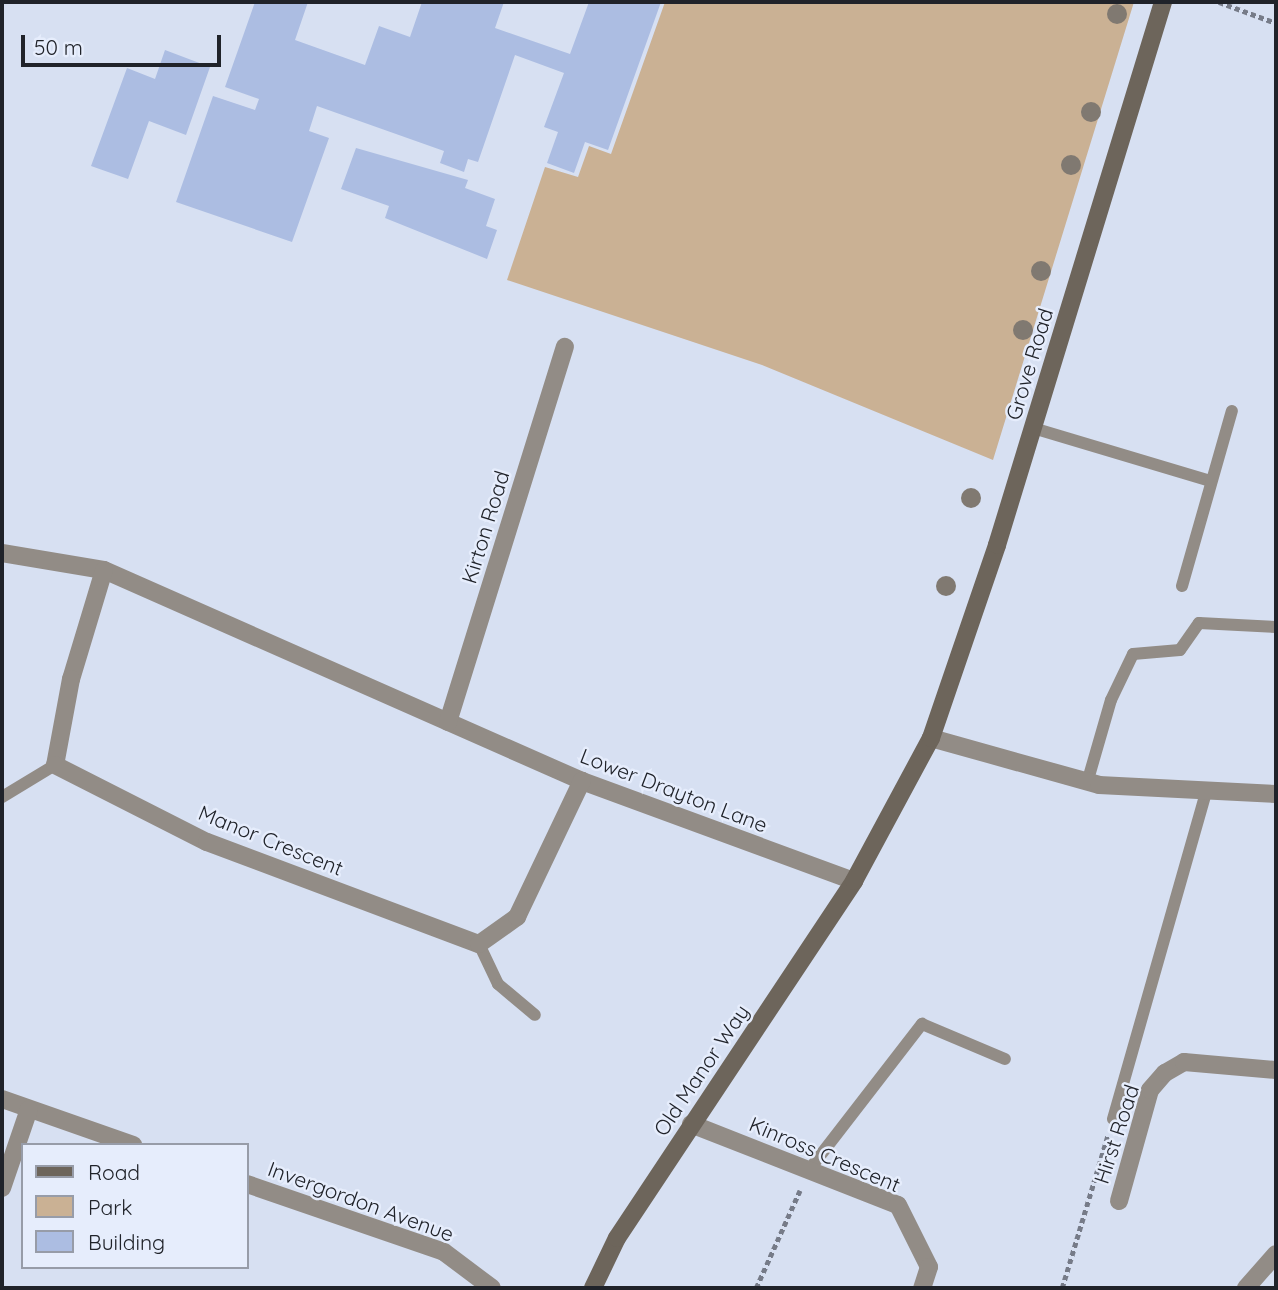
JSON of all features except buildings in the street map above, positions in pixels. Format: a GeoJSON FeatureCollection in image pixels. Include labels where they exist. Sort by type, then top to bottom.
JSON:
{"type":"FeatureCollection","features":[{"type":"Feature","properties":{"kind":"street","name":"Grove Road"},"geometry":{"type":"LineString","coordinates":[[931,738],[1033,428],[1163,2]]}},
{"type":"Feature","properties":{"kind":"street","name":"Kirton Road"},"geometry":{"type":"LineString","coordinates":[[448,722],[565,346]]}},
{"type":"Feature","properties":{"kind":"street","name":"Lower Drayton Lane"},"geometry":{"type":"LineString","coordinates":[[2,553],[104,570],[582,781],[854,881]]}},
{"type":"Feature","properties":{"kind":"street"},"geometry":{"type":"LineString","coordinates":[[55,765],[71,679],[104,570]]}},
{"type":"Feature","properties":{"kind":"street"},"geometry":{"type":"LineString","coordinates":[[854,881],[931,738],[1087,783],[1276,794]]}},
{"type":"Feature","properties":{"kind":"street","name":"Manor Crescent"},"geometry":{"type":"LineString","coordinates":[[55,765],[207,842],[479,944]]}},
{"type":"Feature","properties":{"kind":"street"},"geometry":{"type":"LineString","coordinates":[[479,944],[517,917],[582,781]]}},
{"type":"Feature","properties":{"kind":"street","name":"Old Manor Way"},"geometry":{"type":"LineString","coordinates":[[593,1288],[617,1238],[854,881]]}},
{"type":"Feature","properties":{"kind":"street","name":"Hirst Road"},"geometry":{"type":"LineString","coordinates":[[1119,1201],[1150,1090],[1165,1073],[1184,1062],[1276,1070]]}},
{"type":"Feature","properties":{"kind":"street"},"geometry":{"type":"LineString","coordinates":[[2,1099],[127,1143]]}},
{"type":"Feature","properties":{"kind":"street"},"geometry":{"type":"LineString","coordinates":[[2,1188],[29,1109]]}},
{"type":"Feature","properties":{"kind":"street","name":"Kinross Crescent"},"geometry":{"type":"LineString","coordinates":[[691,1124],[898,1205],[929,1268],[922,1288]]}},
{"type":"Feature","properties":{"kind":"street","name":"Invergordon Avenue"},"geometry":{"type":"LineString","coordinates":[[248,1184],[444,1252],[492,1288]]}},
{"type":"Feature","properties":{"kind":"street"},"geometry":{"type":"LineString","coordinates":[[1246,1288],[1276,1254]]}},
{"type":"Feature","properties":{"kind":"lane"},"geometry":{"type":"LineString","coordinates":[[1182,586],[1232,411]]}},
{"type":"Feature","properties":{"kind":"lane"},"geometry":{"type":"LineString","coordinates":[[1033,428],[1211,481]]}},
{"type":"Feature","properties":{"kind":"lane"},"geometry":{"type":"LineString","coordinates":[[1087,783],[1111,700],[1133,654],[1181,650],[1199,623],[1276,627]]}},
{"type":"Feature","properties":{"kind":"lane"},"geometry":{"type":"LineString","coordinates":[[2,797],[55,765]]}},
{"type":"Feature","properties":{"kind":"lane"},"geometry":{"type":"LineString","coordinates":[[1113,1119],[1207,788]]}},
{"type":"Feature","properties":{"kind":"lane"},"geometry":{"type":"LineString","coordinates":[[479,944],[498,984],[535,1015]]}},
{"type":"Feature","properties":{"kind":"lane"},"geometry":{"type":"LineString","coordinates":[[809,1170],[922,1024],[1004,1059]]}},
{"type":"Feature","properties":{"kind":"path"},"geometry":{"type":"LineString","coordinates":[[1219,2],[1276,23]]}},
{"type":"Feature","properties":{"kind":"path"},"geometry":{"type":"LineString","coordinates":[[1062,1288],[1113,1119]]}},
{"type":"Feature","properties":{"kind":"path"},"geometry":{"type":"LineString","coordinates":[[756,1288],[809,1170]]}},
{"type":"Feature","properties":{"kind":"green space"},"geometry":{"type":"Polygon","coordinates":[[[665,2],[1134,2],[993,460],[762,365],[507,280],[545,167],[578,177],[589,146],[611,154],[665,2]]]}}]}
